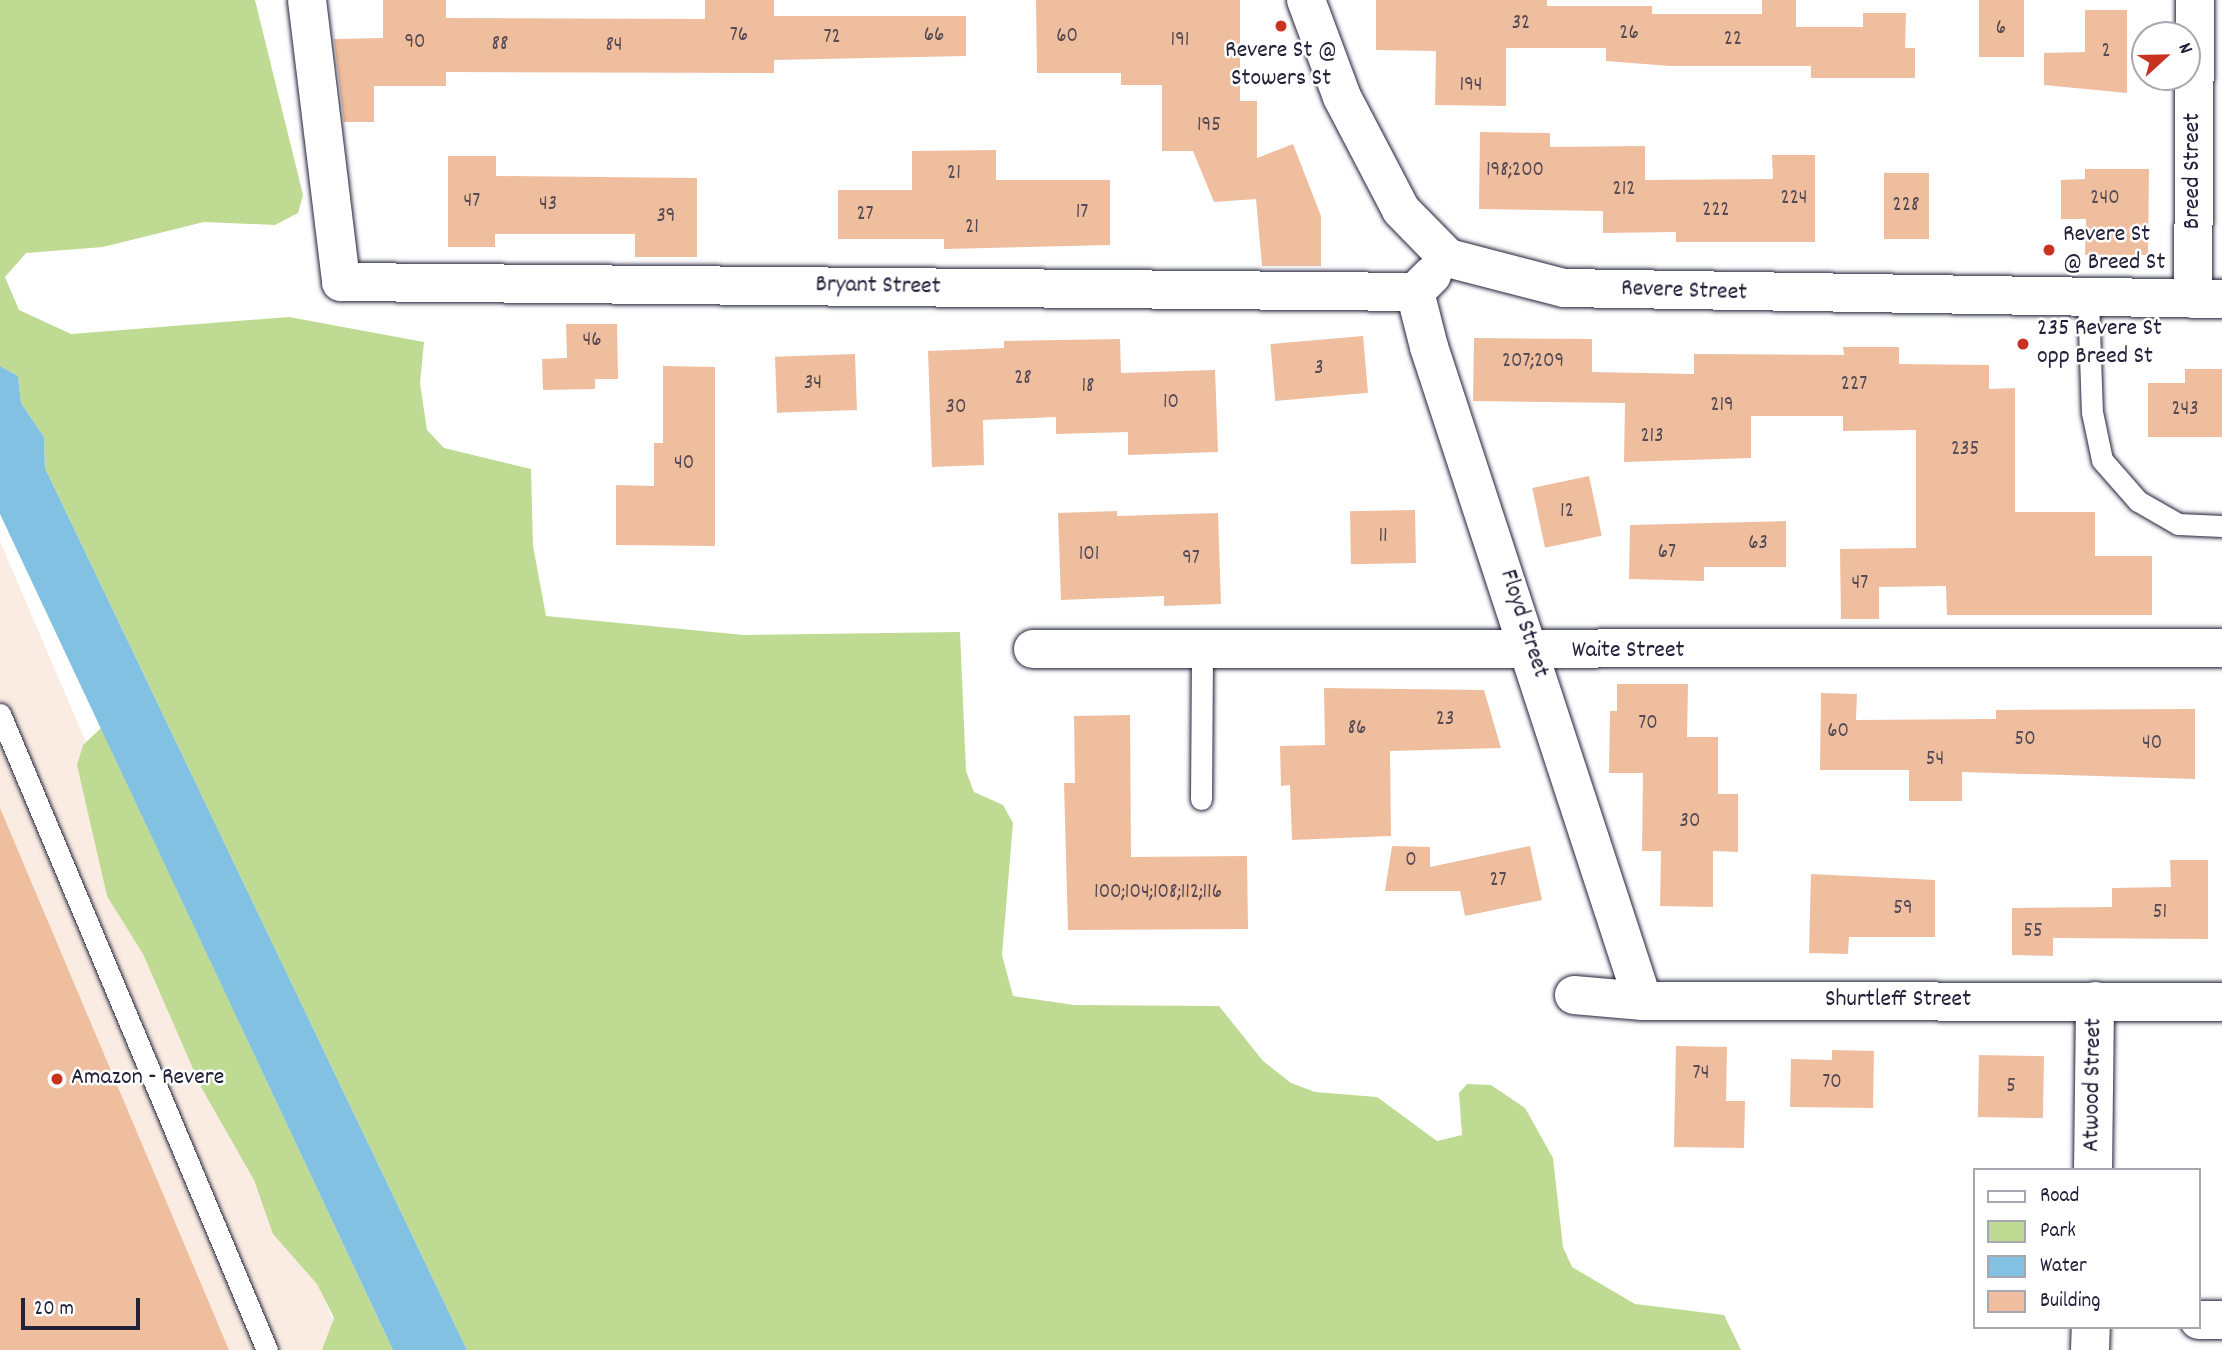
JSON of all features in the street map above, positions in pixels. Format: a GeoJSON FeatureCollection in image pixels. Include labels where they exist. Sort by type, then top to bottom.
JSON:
{"type":"FeatureCollection","features":[{"type":"Feature","properties":{"kind":"street","name":"Bryant Street"},"geometry":{"type":"LineString","coordinates":[[307,0],[341,282],[1415,292]]}},
{"type":"Feature","properties":{"kind":"street"},"geometry":{"type":"LineString","coordinates":[[1306,0],[1342,97],[1401,210],[1448,258],[1415,292]]}},
{"type":"Feature","properties":{"kind":"street","name":"Breed Street"},"geometry":{"type":"LineString","coordinates":[[2195,0],[2208,299]]}},
{"type":"Feature","properties":{"kind":"street","name":"Revere Street"},"geometry":{"type":"LineString","coordinates":[[1448,258],[1564,288],[2208,299]]}},
{"type":"Feature","properties":{"kind":"street","name":"Floyd Street"},"geometry":{"type":"LineString","coordinates":[[1415,292],[1533,652],[1643,1002]]}},
{"type":"Feature","properties":{"kind":"street","name":"Waite Street"},"geometry":{"type":"LineString","coordinates":[[1033,649],[1533,652],[2222,648]]}},
{"type":"Feature","properties":{"kind":"street","name":"Shurtleff Street"},"geometry":{"type":"LineString","coordinates":[[1574,995],[1643,1002],[2222,1002]]}},
{"type":"Feature","properties":{"kind":"street","name":"Atwood Street"},"geometry":{"type":"LineString","coordinates":[[2093,1168],[2095,1001]]}},
{"type":"Feature","properties":{"kind":"street"},"geometry":{"type":"LineString","coordinates":[[2201,1320],[2222,1320]]}},
{"type":"Feature","properties":{"kind":"street"},"geometry":{"type":"LineString","coordinates":[[2090,1350],[2091,1329]]}},
{"type":"Feature","properties":{"kind":"lane"},"geometry":{"type":"LineString","coordinates":[[2088,299],[2092,412],[2102,460],[2138,501],[2178,524],[2222,526]]}},
{"type":"Feature","properties":{"kind":"lane"},"geometry":{"type":"LineString","coordinates":[[1201,799],[1202,650]]}},
{"type":"Feature","properties":{"kind":"lane"},"geometry":{"type":"LineString","coordinates":[[0,714],[267,1350]]}},
{"type":"Feature","properties":{"kind":"shaded area"},"geometry":{"type":"Polygon","coordinates":[[[0,541],[346,1350],[0,1350],[0,541]]]}},
{"type":"Feature","properties":{"kind":"green space"},"geometry":{"type":"Polygon","coordinates":[[[0,0],[255,0],[303,195],[298,213],[275,225],[204,222],[103,247],[26,253],[5,277],[19,310],[71,334],[289,317],[424,342],[420,383],[427,430],[444,448],[531,469],[533,546],[546,616],[744,635],[960,632],[966,771],[974,792],[1003,805],[1013,823],[1002,955],[1013,996],[1074,1005],[1219,1006],[1263,1061],[1291,1083],[1315,1092],[1377,1097],[1437,1141],[1462,1135],[1459,1093],[1467,1084],[1491,1085],[1525,1108],[1553,1158],[1563,1247],[1572,1267],[1635,1304],[1724,1315],[1741,1350],[467,1350],[45,468],[44,437],[21,403],[18,376],[0,366],[0,0]]]}},
{"type":"Feature","properties":{"kind":"green space"},"geometry":{"type":"Polygon","coordinates":[[[101,728],[393,1350],[322,1350],[334,1318],[317,1284],[273,1234],[254,1180],[201,1087],[143,954],[107,896],[77,765],[83,745],[101,728]]]}},
{"type":"Feature","properties":{"kind":"water"},"geometry":{"type":"Polygon","coordinates":[[[0,366],[18,376],[21,403],[44,437],[45,468],[467,1350],[393,1350],[0,514],[0,366]]]}},
{"type":"Feature","properties":{"kind":"building"},"geometry":{"type":"Polygon","coordinates":[[[383,0],[446,0],[446,18],[705,19],[705,0],[774,0],[774,16],[966,16],[966,56],[774,60],[774,73],[446,72],[446,86],[374,86],[374,122],[344,122],[334,39],[383,38],[383,0]]]}},
{"type":"Feature","properties":{"kind":"building"},"geometry":{"type":"Polygon","coordinates":[[[1036,0],[1240,0],[1240,101],[1257,101],[1257,158],[1293,144],[1321,216],[1321,266],[1262,266],[1256,199],[1214,202],[1193,151],[1162,151],[1162,85],[1121,85],[1121,73],[1037,73],[1036,0]]]}},
{"type":"Feature","properties":{"kind":"building"},"geometry":{"type":"Polygon","coordinates":[[[1376,0],[1547,0],[1547,6],[1652,6],[1652,14],[1762,14],[1762,0],[1796,0],[1796,27],[1863,27],[1863,13],[1906,13],[1905,48],[1915,48],[1915,78],[1811,78],[1811,66],[1670,66],[1606,61],[1606,48],[1506,48],[1506,106],[1435,105],[1436,51],[1376,50],[1376,0]]]}},
{"type":"Feature","properties":{"kind":"building"},"geometry":{"type":"Polygon","coordinates":[[[1979,0],[2024,0],[2024,57],[1979,57],[1979,0]]]}},
{"type":"Feature","properties":{"kind":"building"},"geometry":{"type":"Polygon","coordinates":[[[2085,10],[2127,10],[2127,93],[2044,85],[2044,53],[2085,52],[2085,10]]]}},
{"type":"Feature","properties":{"kind":"building"},"geometry":{"type":"Polygon","coordinates":[[[1480,132],[1550,133],[1550,147],[1645,146],[1645,180],[1773,179],[1772,155],[1815,155],[1815,242],[1676,242],[1676,232],[1603,233],[1603,211],[1479,209],[1480,132]]]}},
{"type":"Feature","properties":{"kind":"building"},"geometry":{"type":"Polygon","coordinates":[[[996,150],[996,180],[1110,180],[1110,245],[944,249],[944,239],[838,239],[838,190],[912,190],[912,151],[996,150]]]}},
{"type":"Feature","properties":{"kind":"building"},"geometry":{"type":"Polygon","coordinates":[[[448,156],[496,156],[496,176],[697,178],[697,257],[635,257],[635,234],[495,234],[495,247],[448,247],[448,156]]]}},
{"type":"Feature","properties":{"kind":"building"},"geometry":{"type":"Polygon","coordinates":[[[2085,169],[2149,169],[2148,255],[2085,255],[2086,219],[2061,219],[2061,180],[2085,179],[2085,169]]]}},
{"type":"Feature","properties":{"kind":"building"},"geometry":{"type":"Polygon","coordinates":[[[1884,173],[1929,173],[1929,239],[1884,239],[1884,173]]]}},
{"type":"Feature","properties":{"kind":"building"},"geometry":{"type":"Polygon","coordinates":[[[566,324],[617,324],[618,379],[595,379],[595,389],[543,390],[542,359],[567,358],[566,324]]]}},
{"type":"Feature","properties":{"kind":"building"},"geometry":{"type":"Polygon","coordinates":[[[1363,336],[1368,393],[1275,401],[1270,344],[1363,336]]]}},
{"type":"Feature","properties":{"kind":"building"},"geometry":{"type":"Polygon","coordinates":[[[1474,338],[1592,339],[1592,372],[1694,374],[1694,354],[1844,355],[1843,347],[1899,347],[1899,364],[1989,365],[1989,389],[2015,388],[2015,512],[2095,512],[2095,556],[2152,556],[2152,615],[1947,615],[1946,586],[1879,587],[1879,619],[1841,619],[1840,549],[1916,548],[1916,430],[1843,431],[1843,416],[1751,416],[1751,458],[1624,462],[1625,403],[1473,401],[1474,338]]]}},
{"type":"Feature","properties":{"kind":"building"},"geometry":{"type":"Polygon","coordinates":[[[1120,339],[1121,373],[1215,370],[1218,452],[1128,455],[1128,432],[1056,434],[1056,417],[983,420],[984,465],[932,467],[928,351],[1004,348],[1004,341],[1120,339]]]}},
{"type":"Feature","properties":{"kind":"building"},"geometry":{"type":"Polygon","coordinates":[[[855,354],[857,410],[777,413],[775,357],[855,354]]]}},
{"type":"Feature","properties":{"kind":"building"},"geometry":{"type":"Polygon","coordinates":[[[663,366],[715,367],[715,546],[616,545],[616,485],[654,486],[654,443],[663,443],[663,366]]]}},
{"type":"Feature","properties":{"kind":"building"},"geometry":{"type":"Polygon","coordinates":[[[2185,369],[2222,369],[2222,437],[2148,437],[2148,383],[2185,383],[2185,369]]]}},
{"type":"Feature","properties":{"kind":"building"},"geometry":{"type":"Polygon","coordinates":[[[1589,476],[1602,536],[1545,548],[1532,488],[1589,476]]]}},
{"type":"Feature","properties":{"kind":"building"},"geometry":{"type":"Polygon","coordinates":[[[1415,510],[1416,563],[1351,564],[1350,511],[1415,510]]]}},
{"type":"Feature","properties":{"kind":"building"},"geometry":{"type":"Polygon","coordinates":[[[1117,511],[1117,516],[1218,513],[1221,604],[1164,606],[1164,596],[1061,600],[1058,513],[1117,511]]]}},
{"type":"Feature","properties":{"kind":"building"},"geometry":{"type":"Polygon","coordinates":[[[1786,521],[1786,567],[1704,567],[1704,581],[1629,579],[1630,525],[1786,521]]]}},
{"type":"Feature","properties":{"kind":"building"},"geometry":{"type":"Polygon","coordinates":[[[1617,684],[1688,684],[1687,737],[1718,737],[1718,794],[1738,794],[1738,852],[1713,851],[1713,907],[1660,906],[1661,851],[1642,851],[1643,773],[1609,773],[1610,711],[1617,711],[1617,684]]]}},
{"type":"Feature","properties":{"kind":"building"},"geometry":{"type":"Polygon","coordinates":[[[1324,688],[1484,690],[1501,748],[1390,751],[1391,836],[1292,840],[1290,785],[1281,786],[1280,746],[1325,745],[1324,688]]]}},
{"type":"Feature","properties":{"kind":"building"},"geometry":{"type":"Polygon","coordinates":[[[1821,693],[1857,694],[1856,720],[1996,719],[1996,710],[2195,709],[2195,779],[1962,772],[1962,801],[1909,801],[1909,770],[1820,770],[1821,693]]]}},
{"type":"Feature","properties":{"kind":"building"},"geometry":{"type":"Polygon","coordinates":[[[1130,715],[1131,857],[1247,856],[1248,929],[1068,930],[1064,783],[1075,783],[1074,716],[1130,715]]]}},
{"type":"Feature","properties":{"kind":"building","name":"Amazon - Revere"},"geometry":{"type":"Polygon","coordinates":[[[0,808],[229,1350],[0,1350],[0,808]]]}},
{"type":"Feature","properties":{"kind":"building"},"geometry":{"type":"Polygon","coordinates":[[[1392,846],[1430,847],[1430,867],[1530,846],[1542,900],[1465,916],[1460,891],[1385,891],[1392,846]]]}},
{"type":"Feature","properties":{"kind":"building"},"geometry":{"type":"Polygon","coordinates":[[[2170,860],[2208,860],[2208,939],[2053,938],[2053,956],[2012,955],[2012,908],[2112,907],[2112,888],[2171,887],[2170,860]]]}},
{"type":"Feature","properties":{"kind":"building"},"geometry":{"type":"Polygon","coordinates":[[[1811,874],[1935,880],[1935,937],[1849,937],[1848,954],[1809,953],[1811,874]]]}},
{"type":"Feature","properties":{"kind":"building"},"geometry":{"type":"Polygon","coordinates":[[[1676,1046],[1727,1047],[1726,1101],[1745,1101],[1744,1148],[1674,1147],[1676,1046]]]}},
{"type":"Feature","properties":{"kind":"building"},"geometry":{"type":"Polygon","coordinates":[[[1832,1050],[1874,1051],[1873,1108],[1790,1107],[1791,1059],[1832,1060],[1832,1050]]]}},
{"type":"Feature","properties":{"kind":"building"},"geometry":{"type":"Polygon","coordinates":[[[1979,1055],[2044,1056],[2043,1118],[1978,1117],[1979,1055]]]}},
{"type":"Feature","properties":{"kind":"place","name":"Revere St @ Stowers St"},"geometry":{"type":"Point","coordinates":[1281,26]}},
{"type":"Feature","properties":{"kind":"place","name":"Revere St @ Breed St"},"geometry":{"type":"Point","coordinates":[2049,250]}},
{"type":"Feature","properties":{"kind":"place","name":"235 Revere St opp Breed St"},"geometry":{"type":"Point","coordinates":[2023,344]}},
{"type":"Feature","properties":{"kind":"place","name":"Amazon - Revere"},"geometry":{"type":"Point","coordinates":[57,1079]}}]}
